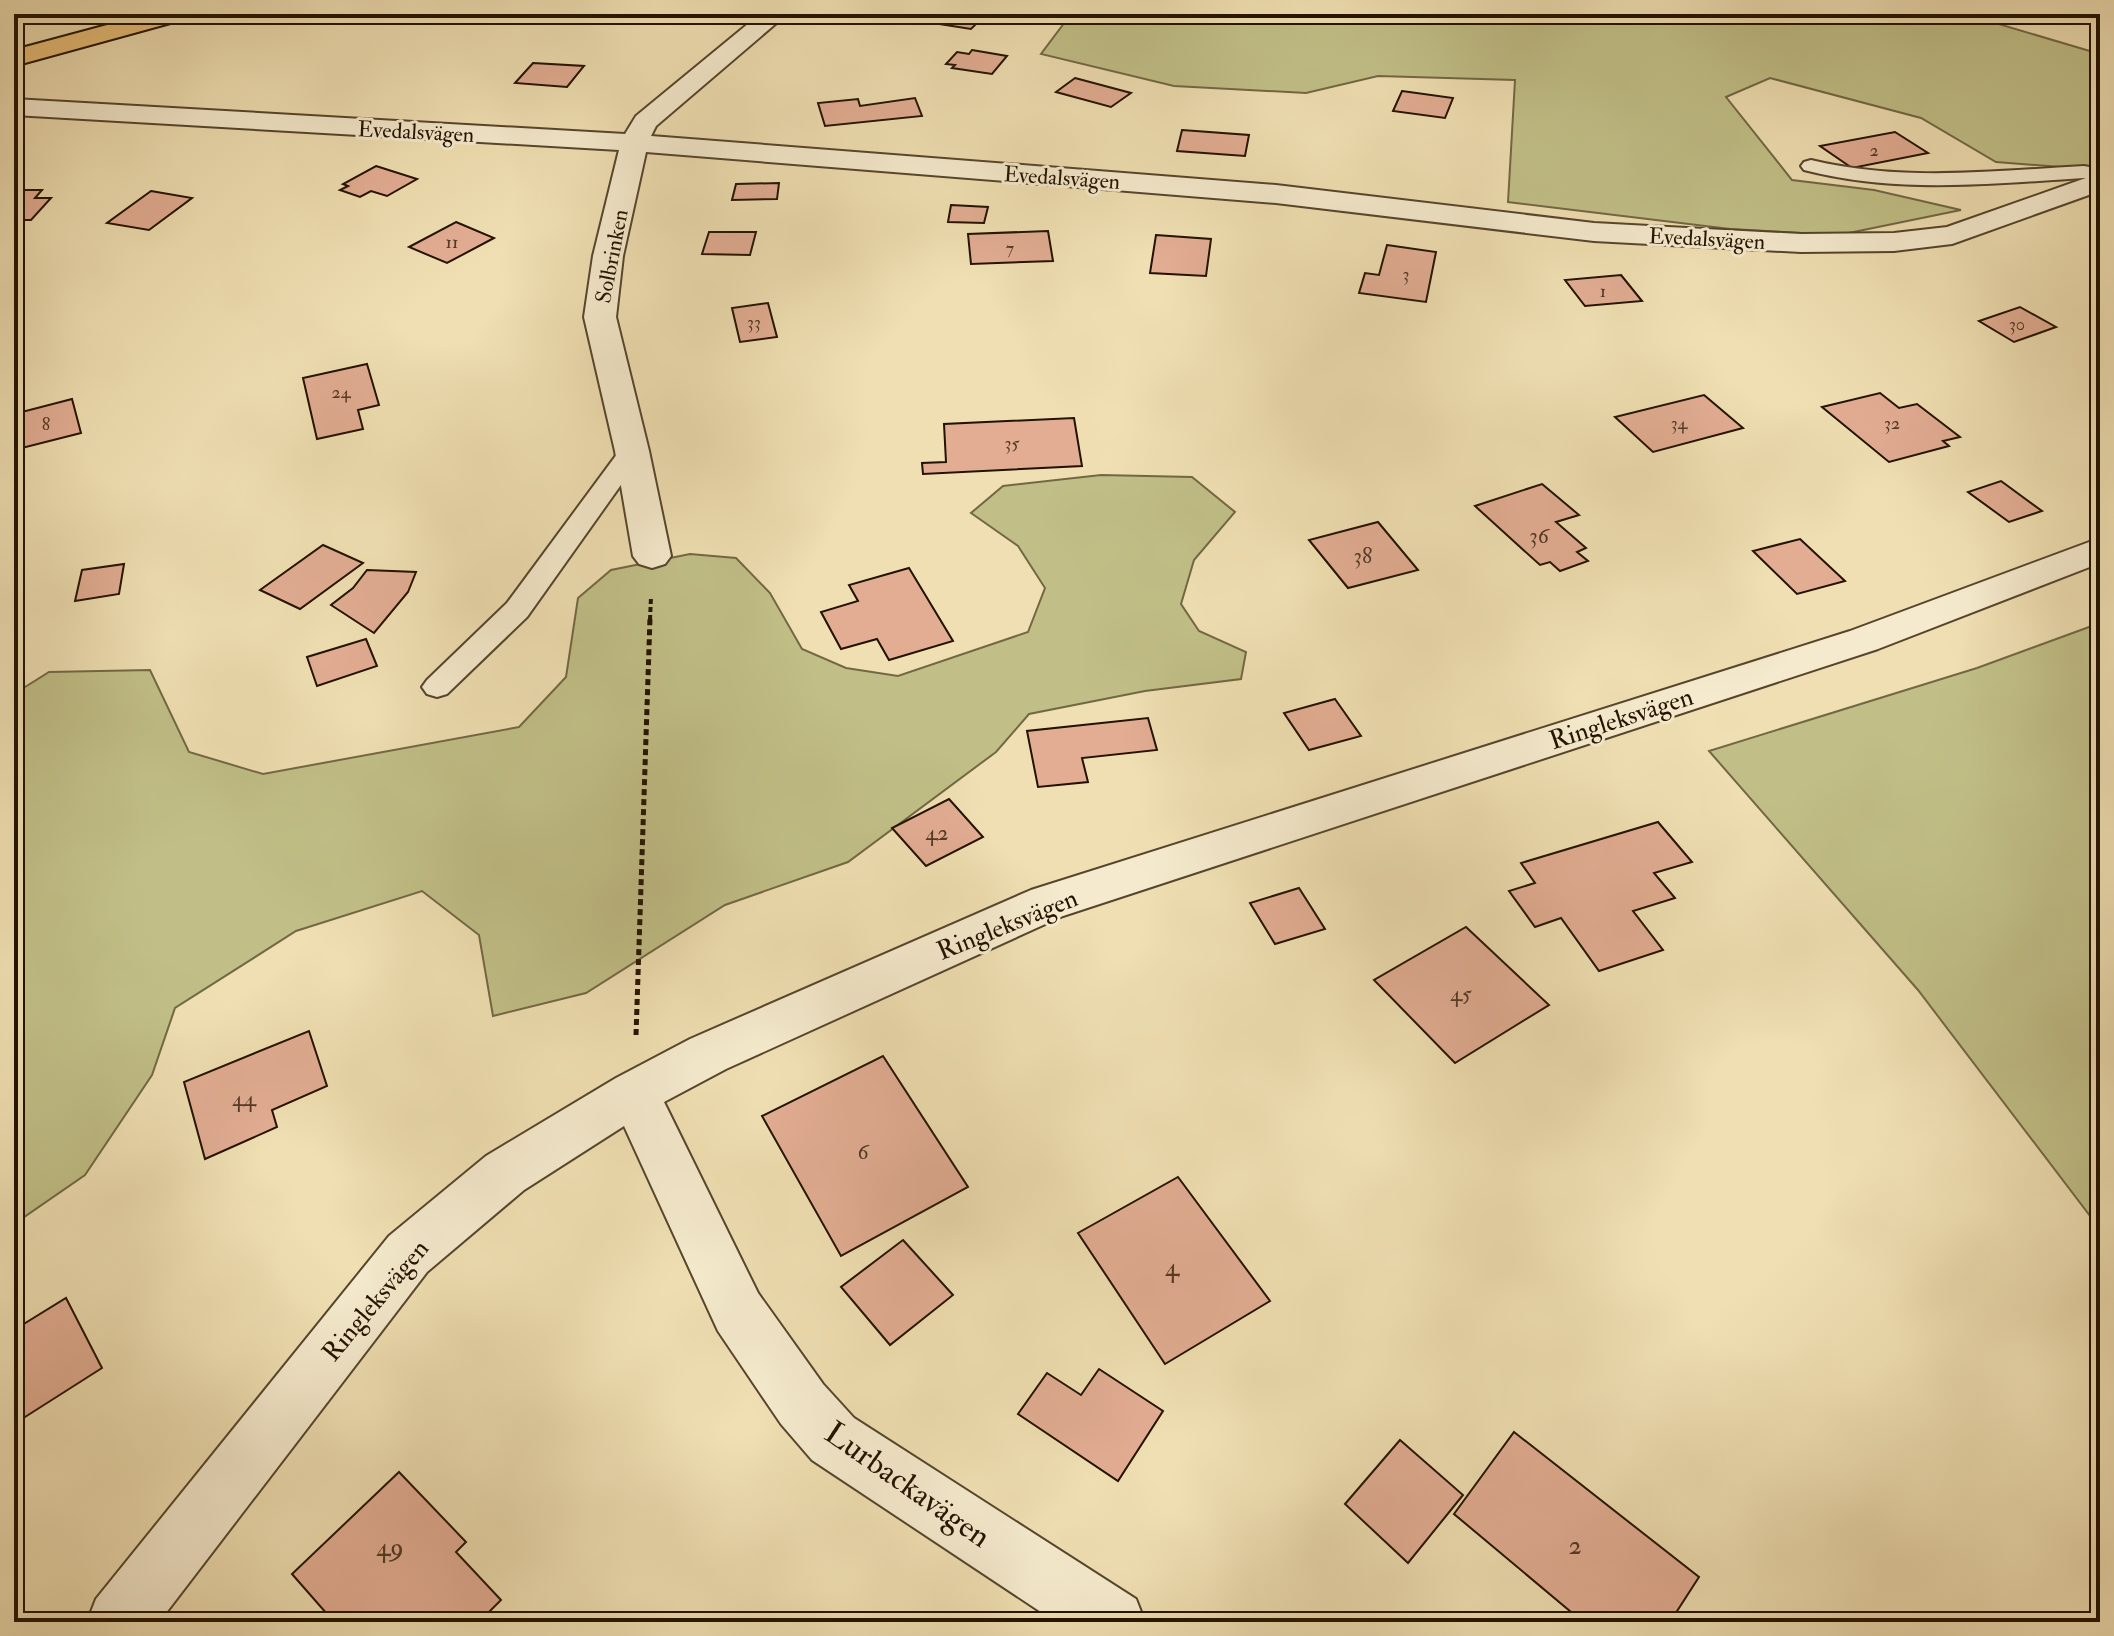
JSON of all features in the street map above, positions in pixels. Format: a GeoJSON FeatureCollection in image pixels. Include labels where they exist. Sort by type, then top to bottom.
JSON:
{"type":"FeatureCollection","features":[{"type":"Feature","properties":{"kind":"highway"},"geometry":{"type":"LineString","coordinates":[[14,58],[176,14]]}},
{"type":"Feature","properties":{"kind":"street","name":"Solbrinken"},"geometry":{"type":"LineString","coordinates":[[652,556],[632,451],[600,317],[608,256],[634,143],[645,122],[775,14]]}},
{"type":"Feature","properties":{"kind":"street","name":"Evedalsvägen"},"geometry":{"type":"LineString","coordinates":[[14,107],[634,143],[1276,194],[1594,232],[1801,243],[1894,242],[1952,235],[2100,178]]}},
{"type":"Feature","properties":{"kind":"street","name":"Ringleksvägen"},"geometry":{"type":"LineString","coordinates":[[119,1622],[408,1254],[505,1173],[634,1093],[708,1054],[1047,903],[1864,640],[2100,550]]}},
{"type":"Feature","properties":{"kind":"street","name":"Lurbackavägen"},"geometry":{"type":"LineString","coordinates":[[634,1093],[738,1312],[802,1404],[833,1439],[1113,1622]]}},
{"type":"Feature","properties":{"kind":"lane"},"geometry":{"type":"LineString","coordinates":[[1811,166],[1847,176],[1920,179],[2084,172],[2100,178]]}},
{"type":"Feature","properties":{"kind":"lane"},"geometry":{"type":"LineString","coordinates":[[437,687],[517,610],[632,451]]}},
{"type":"Feature","properties":{"kind":"path"},"geometry":{"type":"LineString","coordinates":[[634,1093],[652,556]]}},
{"type":"Feature","properties":{"kind":"shaded area"},"geometry":{"type":"Polygon","coordinates":[[[1071,14],[1965,14],[2100,54],[2100,170],[1996,162],[1921,118],[1770,78],[1726,97],[1792,180],[1874,190],[1961,210],[1839,235],[1730,229],[1508,202],[1515,80],[1378,76],[1306,93],[1174,86],[1041,54],[1071,14]]]}},
{"type":"Feature","properties":{"kind":"shaded area"},"geometry":{"type":"Polygon","coordinates":[[[1101,475],[1192,477],[1235,512],[1194,560],[1181,604],[1199,631],[1246,652],[1241,679],[1145,691],[1029,714],[996,752],[848,862],[725,905],[586,993],[493,1016],[479,935],[422,891],[296,931],[175,1008],[152,1075],[85,1175],[14,1224],[14,694],[49,672],[150,670],[189,752],[263,774],[519,727],[566,677],[578,598],[611,570],[690,554],[736,558],[770,593],[802,649],[846,668],[898,676],[1028,632],[1045,588],[1018,546],[971,513],[1003,486],[1101,475]]]}},
{"type":"Feature","properties":{"kind":"shaded area"},"geometry":{"type":"Polygon","coordinates":[[[2100,623],[2100,1229],[1918,990],[1709,751],[1977,668],[2100,623]]]}},
{"type":"Feature","properties":{"kind":"building"},"geometry":{"type":"Polygon","coordinates":[[[942,14],[986,14],[971,29],[933,23],[942,14]]]}},
{"type":"Feature","properties":{"kind":"building"},"geometry":{"type":"Polygon","coordinates":[[[972,50],[1007,56],[992,74],[952,68],[955,65],[946,64],[957,52],[969,54],[972,50]]]}},
{"type":"Feature","properties":{"kind":"building"},"geometry":{"type":"Polygon","coordinates":[[[533,63],[584,66],[567,87],[515,83],[533,63]]]}},
{"type":"Feature","properties":{"kind":"building"},"geometry":{"type":"Polygon","coordinates":[[[1075,78],[1131,93],[1111,107],[1056,92],[1075,78]]]}},
{"type":"Feature","properties":{"kind":"building"},"geometry":{"type":"Polygon","coordinates":[[[1402,91],[1453,98],[1445,118],[1393,111],[1402,91]]]}},
{"type":"Feature","properties":{"kind":"building"},"geometry":{"type":"Polygon","coordinates":[[[915,98],[922,116],[825,126],[818,103],[858,99],[860,106],[915,98]]]}},
{"type":"Feature","properties":{"kind":"building"},"geometry":{"type":"Polygon","coordinates":[[[1182,130],[1249,135],[1245,156],[1177,151],[1182,130]]]}},
{"type":"Feature","properties":{"kind":"building"},"geometry":{"type":"Polygon","coordinates":[[[1895,132],[1928,153],[1852,168],[1820,146],[1895,132]]]}},
{"type":"Feature","properties":{"kind":"building"},"geometry":{"type":"Polygon","coordinates":[[[376,166],[417,179],[387,196],[371,191],[360,197],[340,190],[348,186],[343,184],[376,166]]]}},
{"type":"Feature","properties":{"kind":"building"},"geometry":{"type":"Polygon","coordinates":[[[779,183],[777,199],[732,200],[736,184],[779,183]]]}},
{"type":"Feature","properties":{"kind":"building"},"geometry":{"type":"Polygon","coordinates":[[[14,190],[42,190],[35,198],[51,198],[31,220],[14,220],[14,190]]]}},
{"type":"Feature","properties":{"kind":"building"},"geometry":{"type":"Polygon","coordinates":[[[151,191],[192,198],[149,230],[107,223],[151,191]]]}},
{"type":"Feature","properties":{"kind":"building"},"geometry":{"type":"Polygon","coordinates":[[[951,205],[988,207],[984,223],[948,222],[951,205]]]}},
{"type":"Feature","properties":{"kind":"building"},"geometry":{"type":"Polygon","coordinates":[[[456,222],[494,238],[447,263],[409,247],[456,222]]]}},
{"type":"Feature","properties":{"kind":"building"},"geometry":{"type":"Polygon","coordinates":[[[1048,231],[1053,261],[971,264],[968,234],[1048,231]]]}},
{"type":"Feature","properties":{"kind":"building"},"geometry":{"type":"Polygon","coordinates":[[[709,232],[756,232],[750,255],[702,254],[709,232]]]}},
{"type":"Feature","properties":{"kind":"building"},"geometry":{"type":"Polygon","coordinates":[[[1156,235],[1211,239],[1206,276],[1150,273],[1156,235]]]}},
{"type":"Feature","properties":{"kind":"building"},"geometry":{"type":"Polygon","coordinates":[[[1387,245],[1436,252],[1426,302],[1359,293],[1365,273],[1379,275],[1387,245]]]}},
{"type":"Feature","properties":{"kind":"building"},"geometry":{"type":"Polygon","coordinates":[[[1621,275],[1642,301],[1585,306],[1565,280],[1621,275]]]}},
{"type":"Feature","properties":{"kind":"building"},"geometry":{"type":"Polygon","coordinates":[[[768,303],[777,337],[740,342],[732,308],[768,303]]]}},
{"type":"Feature","properties":{"kind":"building"},"geometry":{"type":"Polygon","coordinates":[[[2020,307],[2056,327],[2014,342],[1979,321],[2020,307]]]}},
{"type":"Feature","properties":{"kind":"building"},"geometry":{"type":"Polygon","coordinates":[[[367,364],[379,405],[358,410],[363,429],[317,439],[303,378],[367,364]]]}},
{"type":"Feature","properties":{"kind":"building"},"geometry":{"type":"Polygon","coordinates":[[[1880,393],[1899,408],[1917,404],[1960,437],[1943,441],[1949,446],[1889,462],[1822,407],[1880,393]]]}},
{"type":"Feature","properties":{"kind":"building"},"geometry":{"type":"Polygon","coordinates":[[[1704,395],[1743,428],[1653,452],[1615,417],[1704,395]]]}},
{"type":"Feature","properties":{"kind":"building"},"geometry":{"type":"Polygon","coordinates":[[[72,399],[81,433],[14,450],[14,414],[72,399]]]}},
{"type":"Feature","properties":{"kind":"building"},"geometry":{"type":"Polygon","coordinates":[[[1074,418],[1082,466],[923,474],[922,463],[946,462],[944,424],[1074,418]]]}},
{"type":"Feature","properties":{"kind":"building"},"geometry":{"type":"Polygon","coordinates":[[[2001,481],[2042,511],[2009,522],[1968,492],[2001,481]]]}},
{"type":"Feature","properties":{"kind":"building"},"geometry":{"type":"Polygon","coordinates":[[[1542,484],[1579,515],[1556,522],[1586,548],[1577,552],[1588,561],[1560,571],[1550,562],[1540,565],[1475,506],[1542,484]]]}},
{"type":"Feature","properties":{"kind":"building"},"geometry":{"type":"Polygon","coordinates":[[[1378,522],[1418,570],[1348,588],[1309,540],[1378,522]]]}},
{"type":"Feature","properties":{"kind":"building"},"geometry":{"type":"Polygon","coordinates":[[[1800,539],[1845,581],[1797,594],[1753,551],[1800,539]]]}},
{"type":"Feature","properties":{"kind":"building"},"geometry":{"type":"Polygon","coordinates":[[[323,545],[363,563],[300,609],[260,590],[323,545]]]}},
{"type":"Feature","properties":{"kind":"building"},"geometry":{"type":"Polygon","coordinates":[[[124,564],[119,594],[75,601],[82,570],[124,564]]]}},
{"type":"Feature","properties":{"kind":"building"},"geometry":{"type":"Polygon","coordinates":[[[909,568],[953,641],[889,660],[877,639],[841,649],[821,612],[858,601],[849,585],[909,568]]]}},
{"type":"Feature","properties":{"kind":"building"},"geometry":{"type":"Polygon","coordinates":[[[367,570],[416,572],[408,592],[374,633],[331,605],[353,588],[367,570]]]}},
{"type":"Feature","properties":{"kind":"building"},"geometry":{"type":"Polygon","coordinates":[[[366,639],[377,666],[317,686],[307,657],[366,639]]]}},
{"type":"Feature","properties":{"kind":"building"},"geometry":{"type":"Polygon","coordinates":[[[1335,699],[1361,736],[1309,750],[1284,713],[1335,699]]]}},
{"type":"Feature","properties":{"kind":"building"},"geometry":{"type":"Polygon","coordinates":[[[1148,718],[1157,750],[1082,758],[1088,782],[1038,787],[1027,731],[1148,718]]]}},
{"type":"Feature","properties":{"kind":"building"},"geometry":{"type":"Polygon","coordinates":[[[949,799],[983,837],[926,866],[892,828],[949,799]]]}},
{"type":"Feature","properties":{"kind":"building"},"geometry":{"type":"Polygon","coordinates":[[[1658,822],[1692,862],[1654,873],[1675,898],[1633,911],[1663,950],[1599,971],[1561,918],[1535,927],[1509,891],[1535,883],[1521,863],[1658,822]]]}},
{"type":"Feature","properties":{"kind":"building"},"geometry":{"type":"Polygon","coordinates":[[[1299,888],[1325,929],[1275,944],[1250,903],[1299,888]]]}},
{"type":"Feature","properties":{"kind":"building"},"geometry":{"type":"Polygon","coordinates":[[[1466,927],[1549,1005],[1455,1063],[1374,980],[1466,927]]]}},
{"type":"Feature","properties":{"kind":"building"},"geometry":{"type":"Polygon","coordinates":[[[309,1031],[327,1086],[272,1110],[277,1127],[205,1159],[184,1082],[309,1031]]]}},
{"type":"Feature","properties":{"kind":"building"},"geometry":{"type":"Polygon","coordinates":[[[883,1056],[968,1187],[841,1256],[762,1116],[883,1056]]]}},
{"type":"Feature","properties":{"kind":"building"},"geometry":{"type":"Polygon","coordinates":[[[1178,1177],[1270,1301],[1165,1364],[1078,1233],[1178,1177]]]}},
{"type":"Feature","properties":{"kind":"building"},"geometry":{"type":"Polygon","coordinates":[[[903,1240],[953,1295],[890,1345],[841,1287],[903,1240]]]}},
{"type":"Feature","properties":{"kind":"building"},"geometry":{"type":"Polygon","coordinates":[[[66,1298],[102,1368],[14,1424],[14,1330],[66,1298]]]}},
{"type":"Feature","properties":{"kind":"building"},"geometry":{"type":"Polygon","coordinates":[[[1099,1369],[1163,1411],[1118,1481],[1018,1414],[1047,1373],[1081,1395],[1099,1369]]]}},
{"type":"Feature","properties":{"kind":"building"},"geometry":{"type":"Polygon","coordinates":[[[1514,1432],[1699,1577],[1670,1622],[1583,1622],[1454,1514],[1514,1432]]]}},
{"type":"Feature","properties":{"kind":"building"},"geometry":{"type":"Polygon","coordinates":[[[1400,1440],[1463,1495],[1408,1563],[1345,1504],[1400,1440]]]}},
{"type":"Feature","properties":{"kind":"building"},"geometry":{"type":"Polygon","coordinates":[[[399,1472],[466,1542],[456,1552],[501,1600],[479,1622],[334,1622],[292,1574],[399,1472]]]}}]}
